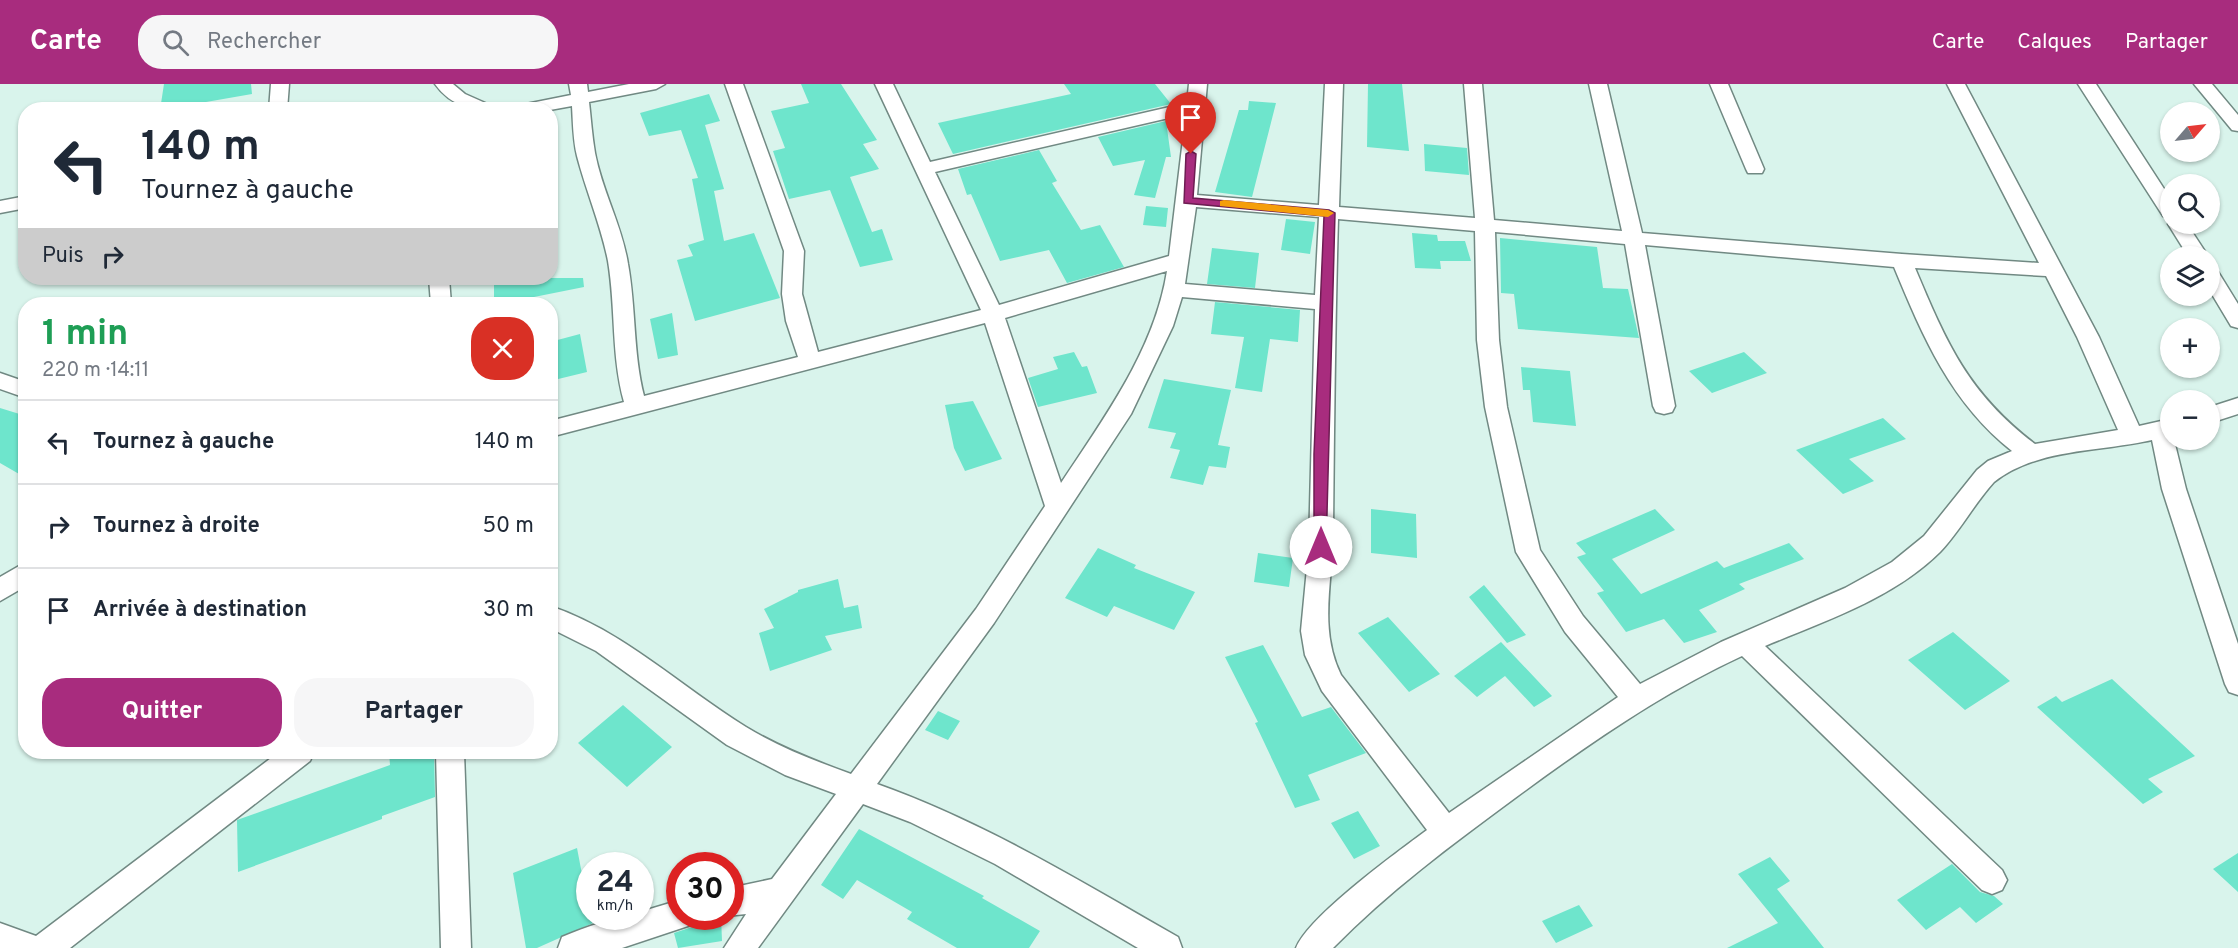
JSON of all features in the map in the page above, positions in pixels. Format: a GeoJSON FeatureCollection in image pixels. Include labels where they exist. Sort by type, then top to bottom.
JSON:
{"type":"FeatureCollection","features":[{"type":"Feature","properties":{"kind":"street"},"geometry":{"type":"LineString","coordinates":[[279,102],[280,84]]}},
{"type":"Feature","properties":{"kind":"street"},"geometry":{"type":"LineString","coordinates":[[444,84],[448,91],[465,102]]}},
{"type":"Feature","properties":{"kind":"street"},"geometry":{"type":"LineString","coordinates":[[545,102],[579,91],[656,84]]}},
{"type":"Feature","properties":{"kind":"street"},"geometry":{"type":"LineString","coordinates":[[734,84],[794,251],[790,273],[790,297],[796,325],[811,362]]}},
{"type":"Feature","properties":{"kind":"street"},"geometry":{"type":"LineString","coordinates":[[884,84],[993,314],[1058,509]]}},
{"type":"Feature","properties":{"kind":"street"},"geometry":{"type":"LineString","coordinates":[[1334,84],[1325,303],[1321,547],[1314,632],[1318,655],[1331,683],[1446,832]]}},
{"type":"Feature","properties":{"kind":"street"},"geometry":{"type":"LineString","coordinates":[[1473,84],[1485,226],[1488,340],[1496,407],[1528,552],[1574,624],[1636,699]]}},
{"type":"Feature","properties":{"kind":"street"},"geometry":{"type":"LineString","coordinates":[[1598,84],[1634,239],[1664,406]]}},
{"type":"Feature","properties":{"kind":"street"},"geometry":{"type":"LineString","coordinates":[[1719,84],[1755,169]]}},
{"type":"Feature","properties":{"kind":"street"},"geometry":{"type":"LineString","coordinates":[[1956,84],[2088,337],[2132,436]]}},
{"type":"Feature","properties":{"kind":"street"},"geometry":{"type":"LineString","coordinates":[[2087,84],[2160,197]]}},
{"type":"Feature","properties":{"kind":"street"},"geometry":{"type":"LineString","coordinates":[[2203,84],[2238,126]]}},
{"type":"Feature","properties":{"kind":"street"},"geometry":{"type":"LineString","coordinates":[[579,91],[586,154],[612,234],[618,262],[623,299],[626,369],[636,407]]}},
{"type":"Feature","properties":{"kind":"street"},"geometry":{"type":"LineString","coordinates":[[739,948],[985,616],[1123,408],[1162,326],[1174,290],[1188,200],[1196,96],[924,169]]}},
{"type":"Feature","properties":{"kind":"street"},"geometry":{"type":"LineString","coordinates":[[1188,200],[1902,261],[2052,270]]}},
{"type":"Feature","properties":{"kind":"street"},"geometry":{"type":"LineString","coordinates":[[0,207],[18,204]]}},
{"type":"Feature","properties":{"kind":"street"},"geometry":{"type":"LineString","coordinates":[[558,427],[993,314],[1179,260]]}},
{"type":"Feature","properties":{"kind":"street"},"geometry":{"type":"LineString","coordinates":[[1902,261],[1935,342],[1957,382],[1982,413],[2006,436],[2031,454]]}},
{"type":"Feature","properties":{"kind":"street"},"geometry":{"type":"LineString","coordinates":[[1174,290],[1325,303]]}},
{"type":"Feature","properties":{"kind":"street"},"geometry":{"type":"LineString","coordinates":[[2220,291],[2238,321]]}},
{"type":"Feature","properties":{"kind":"street"},"geometry":{"type":"LineString","coordinates":[[0,381],[18,387]]}},
{"type":"Feature","properties":{"kind":"street"},"geometry":{"type":"LineString","coordinates":[[2220,412],[2238,406]]}},
{"type":"Feature","properties":{"kind":"street"},"geometry":{"type":"LineString","coordinates":[[1311,948],[1375,888],[1446,832],[1583,733],[1636,699],[1706,661],[1843,600],[1902,569],[1934,542],[1985,477],[2007,462],[2031,454],[2160,429]]}},
{"type":"Feature","properties":{"kind":"street"},"geometry":{"type":"LineString","coordinates":[[2169,450],[2174,489],[2238,684]]}},
{"type":"Feature","properties":{"kind":"street"},"geometry":{"type":"LineString","coordinates":[[0,591],[18,578]]}},
{"type":"Feature","properties":{"kind":"street"},"geometry":{"type":"LineString","coordinates":[[558,620],[605,643],[737,736],[795,766],[919,812],[1005,854],[1167,948]]}},
{"type":"Feature","properties":{"kind":"street"},"geometry":{"type":"LineString","coordinates":[[1745,644],[1992,880]]}},
{"type":"Feature","properties":{"kind":"street"},"geometry":{"type":"LineString","coordinates":[[45,948],[291,759]]}},
{"type":"Feature","properties":{"kind":"street"},"geometry":{"type":"LineString","coordinates":[[451,759],[455,802],[453,890],[456,948]]}},
{"type":"Feature","properties":{"kind":"street"},"geometry":{"type":"LineString","coordinates":[[744,900],[782,891]]}},
{"type":"Feature","properties":{"kind":"street"},"geometry":{"type":"LineString","coordinates":[[573,948],[666,919]]}},
{"type":"Feature","properties":{"kind":"street"},"geometry":{"type":"LineString","coordinates":[[0,938],[28,948]]}},
{"type":"Feature","properties":{"kind":"building"},"geometry":{"type":"Polygon","coordinates":[[[164,84],[251,84],[252,94],[206,102],[161,102],[164,84]]]}},
{"type":"Feature","properties":{"kind":"building"},"geometry":{"type":"Polygon","coordinates":[[[801,84],[841,84],[877,140],[863,144],[879,169],[850,177],[872,232],[882,229],[893,260],[860,267],[830,190],[789,199],[773,151],[785,148],[771,111],[809,103],[801,84]]]}},
{"type":"Feature","properties":{"kind":"building"},"geometry":{"type":"Polygon","coordinates":[[[1064,84],[1155,84],[1171,104],[953,154],[938,123],[1071,94],[1064,84]]]}},
{"type":"Feature","properties":{"kind":"building"},"geometry":{"type":"Polygon","coordinates":[[[1368,84],[1402,84],[1409,151],[1367,147],[1368,84]]]}},
{"type":"Feature","properties":{"kind":"building"},"geometry":{"type":"Polygon","coordinates":[[[709,94],[720,121],[705,125],[724,189],[714,191],[724,241],[754,233],[780,298],[695,321],[677,260],[693,256],[688,245],[704,240],[692,179],[698,178],[681,130],[649,136],[640,113],[709,94]]]}},
{"type":"Feature","properties":{"kind":"building"},"geometry":{"type":"Polygon","coordinates":[[[1249,101],[1276,103],[1252,197],[1215,192],[1239,110],[1248,110],[1249,101]]]}},
{"type":"Feature","properties":{"kind":"building"},"geometry":{"type":"Polygon","coordinates":[[[1166,121],[1171,157],[1166,157],[1155,198],[1134,195],[1145,160],[1113,166],[1098,137],[1166,121]]]}},
{"type":"Feature","properties":{"kind":"building"},"geometry":{"type":"Polygon","coordinates":[[[1424,144],[1467,148],[1469,175],[1425,171],[1424,144]]]}},
{"type":"Feature","properties":{"kind":"building"},"geometry":{"type":"Polygon","coordinates":[[[1039,150],[1057,181],[1052,183],[1081,230],[1100,225],[1124,267],[1067,283],[1049,250],[1000,261],[971,194],[967,195],[958,169],[1039,150]]]}},
{"type":"Feature","properties":{"kind":"building"},"geometry":{"type":"Polygon","coordinates":[[[1146,206],[1168,208],[1166,227],[1143,225],[1146,206]]]}},
{"type":"Feature","properties":{"kind":"building"},"geometry":{"type":"Polygon","coordinates":[[[1286,219],[1315,222],[1310,254],[1281,250],[1286,219]]]}},
{"type":"Feature","properties":{"kind":"building"},"geometry":{"type":"Polygon","coordinates":[[[1412,233],[1437,235],[1438,241],[1465,241],[1471,261],[1440,261],[1441,269],[1415,268],[1412,233]]]}},
{"type":"Feature","properties":{"kind":"building"},"geometry":{"type":"Polygon","coordinates":[[[1500,238],[1597,247],[1603,288],[1628,289],[1639,338],[1518,329],[1514,294],[1501,293],[1500,238]]]}},
{"type":"Feature","properties":{"kind":"building"},"geometry":{"type":"Polygon","coordinates":[[[1212,248],[1259,253],[1255,288],[1207,284],[1212,248]]]}},
{"type":"Feature","properties":{"kind":"building"},"geometry":{"type":"Polygon","coordinates":[[[558,278],[583,278],[584,287],[534,297],[494,297],[494,285],[558,285],[558,278]]]}},
{"type":"Feature","properties":{"kind":"building"},"geometry":{"type":"Polygon","coordinates":[[[1215,302],[1300,310],[1298,342],[1270,339],[1262,392],[1235,388],[1244,337],[1211,334],[1215,302]]]}},
{"type":"Feature","properties":{"kind":"building"},"geometry":{"type":"Polygon","coordinates":[[[672,313],[678,355],[658,359],[650,319],[672,313]]]}},
{"type":"Feature","properties":{"kind":"building"},"geometry":{"type":"Polygon","coordinates":[[[580,334],[587,372],[558,379],[558,340],[580,334]]]}},
{"type":"Feature","properties":{"kind":"building"},"geometry":{"type":"Polygon","coordinates":[[[1074,352],[1082,367],[1087,366],[1097,393],[1038,407],[1028,378],[1058,369],[1053,357],[1074,352]]]}},
{"type":"Feature","properties":{"kind":"building"},"geometry":{"type":"Polygon","coordinates":[[[1744,352],[1767,373],[1712,393],[1689,371],[1744,352]]]}},
{"type":"Feature","properties":{"kind":"building"},"geometry":{"type":"Polygon","coordinates":[[[1521,367],[1570,371],[1576,426],[1533,422],[1530,390],[1523,390],[1521,367]]]}},
{"type":"Feature","properties":{"kind":"building"},"geometry":{"type":"Polygon","coordinates":[[[1164,379],[1231,390],[1218,445],[1230,447],[1226,468],[1209,466],[1203,485],[1170,478],[1180,450],[1170,448],[1176,433],[1148,428],[1164,379]]]}},
{"type":"Feature","properties":{"kind":"building"},"geometry":{"type":"Polygon","coordinates":[[[973,401],[1002,459],[965,471],[954,448],[945,405],[973,401]]]}},
{"type":"Feature","properties":{"kind":"building"},"geometry":{"type":"Polygon","coordinates":[[[0,408],[18,414],[18,473],[0,463],[0,408]]]}},
{"type":"Feature","properties":{"kind":"building"},"geometry":{"type":"Polygon","coordinates":[[[1883,418],[1906,439],[1849,459],[1874,481],[1843,494],[1796,450],[1883,418]]]}},
{"type":"Feature","properties":{"kind":"building"},"geometry":{"type":"Polygon","coordinates":[[[1371,509],[1416,514],[1417,558],[1371,553],[1371,509]]]}},
{"type":"Feature","properties":{"kind":"building"},"geometry":{"type":"Polygon","coordinates":[[[1655,509],[1675,530],[1612,559],[1641,594],[1717,561],[1724,568],[1789,543],[1804,559],[1739,584],[1745,589],[1699,610],[1717,632],[1684,643],[1664,619],[1626,632],[1597,593],[1604,591],[1577,557],[1586,554],[1576,543],[1655,509]]]}},
{"type":"Feature","properties":{"kind":"building"},"geometry":{"type":"Polygon","coordinates":[[[1098,548],[1136,565],[1134,568],[1195,592],[1174,630],[1114,606],[1107,617],[1065,598],[1098,548]]]}},
{"type":"Feature","properties":{"kind":"building"},"geometry":{"type":"Polygon","coordinates":[[[1258,553],[1293,558],[1289,587],[1254,582],[1258,553]]]}},
{"type":"Feature","properties":{"kind":"building"},"geometry":{"type":"Polygon","coordinates":[[[838,579],[844,608],[858,605],[862,628],[825,636],[832,650],[770,671],[759,633],[774,628],[764,609],[798,590],[838,579]]]}},
{"type":"Feature","properties":{"kind":"building"},"geometry":{"type":"Polygon","coordinates":[[[1484,585],[1526,635],[1507,643],[1469,597],[1484,585]]]}},
{"type":"Feature","properties":{"kind":"building"},"geometry":{"type":"Polygon","coordinates":[[[1388,617],[1440,674],[1409,692],[1358,633],[1388,617]]]}},
{"type":"Feature","properties":{"kind":"building"},"geometry":{"type":"Polygon","coordinates":[[[1953,632],[2010,681],[1965,710],[1908,660],[1953,632]]]}},
{"type":"Feature","properties":{"kind":"building"},"geometry":{"type":"Polygon","coordinates":[[[1501,642],[1552,696],[1534,707],[1505,676],[1477,697],[1454,676],[1501,642]]]}},
{"type":"Feature","properties":{"kind":"building"},"geometry":{"type":"Polygon","coordinates":[[[1263,645],[1302,717],[1331,707],[1366,753],[1308,775],[1320,800],[1295,808],[1255,723],[1258,722],[1225,657],[1263,645]]]}},
{"type":"Feature","properties":{"kind":"building"},"geometry":{"type":"Polygon","coordinates":[[[2112,679],[2195,756],[2148,779],[2163,792],[2143,804],[2037,707],[2056,696],[2062,702],[2112,679]]]}},
{"type":"Feature","properties":{"kind":"building"},"geometry":{"type":"Polygon","coordinates":[[[623,705],[672,747],[627,787],[578,743],[623,705]]]}},
{"type":"Feature","properties":{"kind":"building"},"geometry":{"type":"Polygon","coordinates":[[[938,711],[960,721],[948,740],[925,730],[938,711]]]}},
{"type":"Feature","properties":{"kind":"building"},"geometry":{"type":"Polygon","coordinates":[[[390,759],[434,759],[435,797],[238,872],[237,820],[390,765],[390,759]]]}},
{"type":"Feature","properties":{"kind":"building"},"geometry":{"type":"Polygon","coordinates":[[[1358,811],[1380,846],[1354,859],[1331,823],[1358,811]]]}},
{"type":"Feature","properties":{"kind":"building"},"geometry":{"type":"Polygon","coordinates":[[[859,829],[984,896],[982,898],[1040,931],[1029,948],[957,948],[907,919],[912,912],[857,880],[843,899],[821,885],[859,829]]]}},
{"type":"Feature","properties":{"kind":"building"},"geometry":{"type":"Polygon","coordinates":[[[577,848],[577,930],[537,948],[526,948],[513,873],[577,848]]]}},
{"type":"Feature","properties":{"kind":"building"},"geometry":{"type":"Polygon","coordinates":[[[2238,853],[2238,892],[2213,869],[2238,853]]]}},
{"type":"Feature","properties":{"kind":"building"},"geometry":{"type":"Polygon","coordinates":[[[1770,857],[1790,881],[1777,889],[1824,948],[1727,948],[1778,923],[1738,874],[1770,857]]]}},
{"type":"Feature","properties":{"kind":"building"},"geometry":{"type":"Polygon","coordinates":[[[1952,864],[1980,892],[1994,896],[2003,904],[1976,923],[1960,907],[1926,930],[1897,900],[1952,864]]]}},
{"type":"Feature","properties":{"kind":"building"},"geometry":{"type":"Polygon","coordinates":[[[1579,905],[1593,926],[1556,943],[1542,921],[1579,905]]]}},
{"type":"Feature","properties":{"kind":"building"},"geometry":{"type":"Polygon","coordinates":[[[683,930],[722,930],[722,941],[678,948],[674,933],[683,930]]]}},
{"type":"Feature","properties":{"kind":"slow traffic"},"geometry":{"type":"LineString","coordinates":[[1224,204],[1328,213]]}},
{"type":"Feature","properties":{"kind":"route"},"geometry":{"type":"LineString","coordinates":[[1191,154],[1188,200],[1329,213],[1321,454],[1321,547]]}}]}
